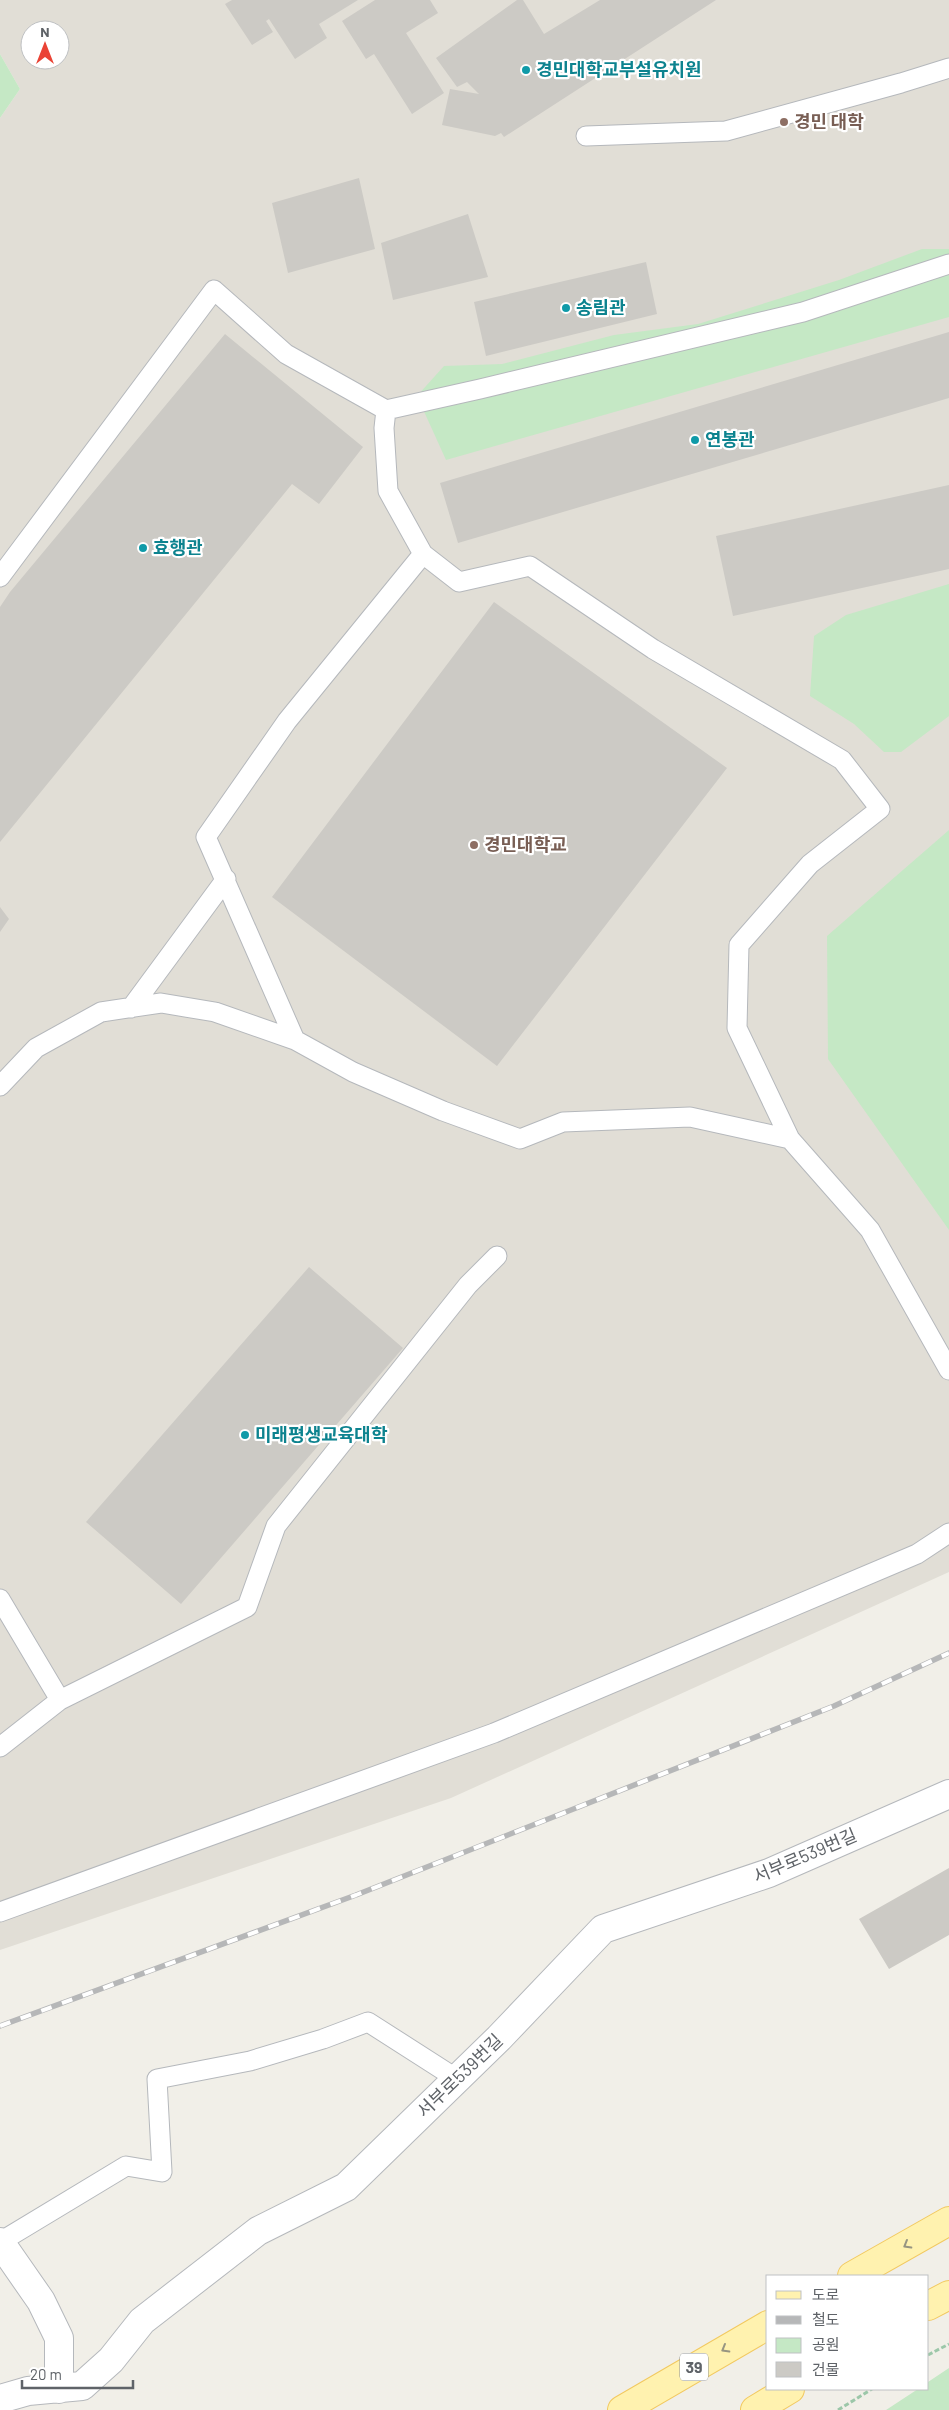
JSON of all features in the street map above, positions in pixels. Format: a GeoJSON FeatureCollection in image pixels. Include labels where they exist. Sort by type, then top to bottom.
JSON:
{"type":"FeatureCollection","features":[{"type":"Feature","properties":{"kind":"main road"},"geometry":{"type":"LineString","coordinates":[[854,2275],[949,2221]]}},
{"type":"Feature","properties":{"kind":"main road"},"geometry":{"type":"LineString","coordinates":[[929,2305],[949,2295]]}},
{"type":"Feature","properties":{"kind":"main road","name":"39"},"geometry":{"type":"LineString","coordinates":[[622,2410],[766,2326]]}},
{"type":"Feature","properties":{"kind":"main road"},"geometry":{"type":"LineString","coordinates":[[755,2410],[788,2390]]}},
{"type":"Feature","properties":{"kind":"street","name":"서부로539번길"},"geometry":{"type":"LineString","coordinates":[[0,2399],[28,2391],[82,2386],[112,2360],[142,2321],[258,2231],[346,2187],[499,2038],[602,1929],[769,1873],[949,1794]]}},
{"type":"Feature","properties":{"kind":"street"},"geometry":{"type":"LineString","coordinates":[[0,2242],[41,2301],[59,2338],[59,2389]]}},
{"type":"Feature","properties":{"kind":"lane"},"geometry":{"type":"LineString","coordinates":[[586,136],[726,131],[949,68]]}},
{"type":"Feature","properties":{"kind":"lane"},"geometry":{"type":"LineString","coordinates":[[0,577],[214,290],[286,354],[386,410],[480,390],[803,312],[949,264]]}},
{"type":"Feature","properties":{"kind":"lane"},"geometry":{"type":"LineString","coordinates":[[386,410],[384,428],[388,491],[423,554],[459,582],[530,566],[653,649],[842,760],[880,809],[810,864],[739,945],[737,1028],[790,1139],[870,1230],[949,1370]]}},
{"type":"Feature","properties":{"kind":"lane"},"geometry":{"type":"LineString","coordinates":[[294,1040],[276,1003],[226,879],[206,837],[287,721],[423,554]]}},
{"type":"Feature","properties":{"kind":"lane"},"geometry":{"type":"LineString","coordinates":[[130,1008],[226,879]]}},
{"type":"Feature","properties":{"kind":"lane"},"geometry":{"type":"LineString","coordinates":[[0,1086],[36,1048],[101,1012],[161,1003],[215,1012],[294,1040],[362,1076],[443,1111],[520,1139],[562,1122],[690,1117],[790,1139]]}},
{"type":"Feature","properties":{"kind":"lane"},"geometry":{"type":"LineString","coordinates":[[0,1747],[60,1700],[247,1606],[276,1526],[468,1285],[497,1256]]}},
{"type":"Feature","properties":{"kind":"lane"},"geometry":{"type":"LineString","coordinates":[[0,1912],[494,1733],[917,1554],[949,1533]]}},
{"type":"Feature","properties":{"kind":"lane"},"geometry":{"type":"LineString","coordinates":[[0,1599],[60,1700]]}},
{"type":"Feature","properties":{"kind":"lane"},"geometry":{"type":"LineString","coordinates":[[0,2242],[126,2166],[162,2172],[157,2079],[250,2061],[323,2039],[368,2022],[457,2079]]}},
{"type":"Feature","properties":{"kind":"path"},"geometry":{"type":"LineString","coordinates":[[929,2354],[949,2344]]}},
{"type":"Feature","properties":{"kind":"path"},"geometry":{"type":"LineString","coordinates":[[838,2410],[870,2390]]}},
{"type":"Feature","properties":{"kind":"shaded area","name":"경민대학교"},"geometry":{"type":"Polygon","coordinates":[[[0,0],[949,0],[949,1572],[451,1798],[0,1950],[0,118],[20,89],[0,54],[0,0]]]}},
{"type":"Feature","properties":{"kind":"green space"},"geometry":{"type":"Polygon","coordinates":[[[0,54],[20,89],[0,118],[0,54]]]}},
{"type":"Feature","properties":{"kind":"green space"},"geometry":{"type":"Polygon","coordinates":[[[922,249],[949,249],[949,317],[446,460],[417,396],[444,366],[502,364],[614,335],[698,324],[839,280],[922,249]]]}},
{"type":"Feature","properties":{"kind":"green space"},"geometry":{"type":"Polygon","coordinates":[[[949,584],[949,716],[901,752],[884,752],[854,724],[810,696],[814,636],[846,615],[949,584]]]}},
{"type":"Feature","properties":{"kind":"green space"},"geometry":{"type":"Polygon","coordinates":[[[949,830],[949,1230],[828,1059],[827,936],[949,830]]]}},
{"type":"Feature","properties":{"kind":"green space"},"geometry":{"type":"Polygon","coordinates":[[[949,2368],[949,2410],[886,2410],[916,2390],[929,2390],[929,2381],[949,2368]]]}},
{"type":"Feature","properties":{"kind":"building"},"geometry":{"type":"Polygon","coordinates":[[[232,0],[358,0],[319,24],[327,38],[295,59],[269,19],[266,21],[273,32],[252,45],[225,4],[232,0]]]}},
{"type":"Feature","properties":{"kind":"building"},"geometry":{"type":"Polygon","coordinates":[[[375,0],[430,0],[438,13],[406,33],[444,93],[412,114],[374,54],[366,59],[342,21],[375,0]]]}},
{"type":"Feature","properties":{"kind":"building","name":"경민대학교부설유치원"},"geometry":{"type":"Polygon","coordinates":[[[517,0],[523,0],[544,34],[600,0],[716,0],[504,137],[501,133],[495,136],[442,125],[450,89],[479,94],[467,82],[457,87],[436,58],[517,0]]]}},
{"type":"Feature","properties":{"kind":"building"},"geometry":{"type":"Polygon","coordinates":[[[359,178],[375,249],[288,273],[272,203],[359,178]]]}},
{"type":"Feature","properties":{"kind":"building"},"geometry":{"type":"Polygon","coordinates":[[[468,214],[488,277],[393,300],[381,243],[468,214]]]}},
{"type":"Feature","properties":{"kind":"building","name":"송림관"},"geometry":{"type":"Polygon","coordinates":[[[646,262],[657,314],[486,356],[474,302],[646,262]]]}},
{"type":"Feature","properties":{"kind":"building","name":"연봉관"},"geometry":{"type":"Polygon","coordinates":[[[949,332],[949,398],[458,543],[440,483],[949,332]]]}},
{"type":"Feature","properties":{"kind":"building","name":"효행관"},"geometry":{"type":"Polygon","coordinates":[[[225,334],[363,447],[319,504],[292,484],[0,842],[0,607],[10,592],[225,334]]]}},
{"type":"Feature","properties":{"kind":"building"},"geometry":{"type":"Polygon","coordinates":[[[949,485],[949,569],[733,616],[716,536],[949,485]]]}},
{"type":"Feature","properties":{"kind":"building"},"geometry":{"type":"Polygon","coordinates":[[[494,602],[727,768],[497,1066],[272,897],[494,602]]]}},
{"type":"Feature","properties":{"kind":"building"},"geometry":{"type":"Polygon","coordinates":[[[0,907],[9,919],[0,932],[0,907]]]}},
{"type":"Feature","properties":{"kind":"building","name":"미래평생교육대학"},"geometry":{"type":"Polygon","coordinates":[[[309,1267],[403,1348],[181,1604],[86,1522],[309,1267]]]}},
{"type":"Feature","properties":{"kind":"building"},"geometry":{"type":"Polygon","coordinates":[[[949,1868],[949,1935],[889,1969],[859,1919],[949,1868]]]}},
{"type":"Feature","properties":{"kind":"railway"},"geometry":{"type":"LineString","coordinates":[[0,2026],[356,1895],[834,1706],[949,1653]]}},
{"type":"Feature","properties":{"kind":"place","name":"경민대학교부설유치원"},"geometry":{"type":"Point","coordinates":[526,70]}},
{"type":"Feature","properties":{"kind":"place","name":"경민 대학"},"geometry":{"type":"Point","coordinates":[784,122]}},
{"type":"Feature","properties":{"kind":"place","name":"송림관"},"geometry":{"type":"Point","coordinates":[566,308]}},
{"type":"Feature","properties":{"kind":"place","name":"연봉관"},"geometry":{"type":"Point","coordinates":[695,440]}},
{"type":"Feature","properties":{"kind":"place","name":"효행관"},"geometry":{"type":"Point","coordinates":[143,548]}},
{"type":"Feature","properties":{"kind":"place","name":"경민대학교"},"geometry":{"type":"Point","coordinates":[474,845]}},
{"type":"Feature","properties":{"kind":"place","name":"미래평생교육대학"},"geometry":{"type":"Point","coordinates":[245,1435]}}]}
